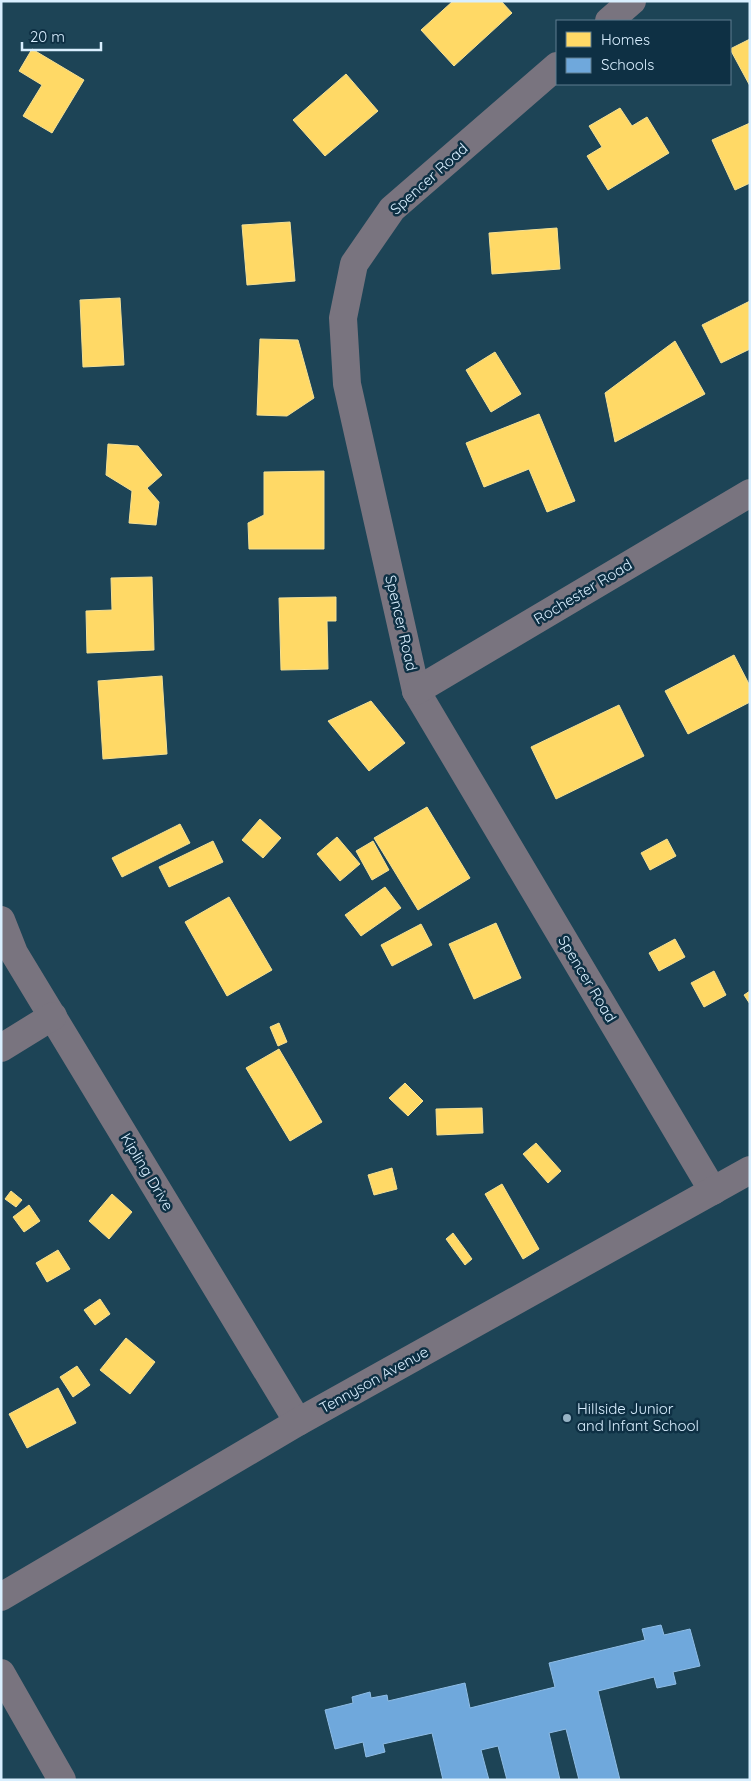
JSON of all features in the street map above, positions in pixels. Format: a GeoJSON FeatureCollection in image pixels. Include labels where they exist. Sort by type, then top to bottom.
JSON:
{"type":"FeatureCollection","features":[{"type":"Feature","properties":{"kind":"street"},"geometry":{"type":"LineString","coordinates":[[610,20],[632,1]]}},
{"type":"Feature","properties":{"kind":"street","name":"Spencer Road"},"geometry":{"type":"LineString","coordinates":[[556,67],[392,209],[354,264],[343,318],[347,384],[416,691],[713,1191]]}},
{"type":"Feature","properties":{"kind":"street","name":"Rochester Road"},"geometry":{"type":"LineString","coordinates":[[416,691],[750,493]]}},
{"type":"Feature","properties":{"kind":"street","name":"Kipling Drive"},"geometry":{"type":"LineString","coordinates":[[1,920],[14,953],[298,1422]]}},
{"type":"Feature","properties":{"kind":"street"},"geometry":{"type":"LineString","coordinates":[[1,1048],[53,1016]]}},
{"type":"Feature","properties":{"kind":"street","name":"Tennyson Avenue"},"geometry":{"type":"LineString","coordinates":[[1,1597],[298,1422],[750,1170]]}},
{"type":"Feature","properties":{"kind":"street"},"geometry":{"type":"LineString","coordinates":[[1,1673],[62,1780]]}},
{"type":"Feature","properties":{"kind":"building: Homes"},"geometry":{"type":"Polygon","coordinates":[[[453,1],[501,1],[512,13],[454,66],[421,30],[453,1]]]}},
{"type":"Feature","properties":{"kind":"building: Homes"},"geometry":{"type":"Polygon","coordinates":[[[750,39],[750,86],[731,51],[731,48],[750,39]]]}},
{"type":"Feature","properties":{"kind":"building: Homes"},"geometry":{"type":"Polygon","coordinates":[[[32,49],[84,80],[52,133],[23,116],[42,85],[19,71],[32,49]]]}},
{"type":"Feature","properties":{"kind":"building: Homes"},"geometry":{"type":"Polygon","coordinates":[[[346,74],[378,111],[325,156],[293,120],[346,74]]]}},
{"type":"Feature","properties":{"kind":"building: Homes"},"geometry":{"type":"Polygon","coordinates":[[[620,108],[632,126],[647,117],[669,153],[608,190],[587,156],[602,147],[589,126],[620,108]]]}},
{"type":"Feature","properties":{"kind":"building: Homes"},"geometry":{"type":"Polygon","coordinates":[[[750,123],[750,183],[735,190],[712,140],[750,123]]]}},
{"type":"Feature","properties":{"kind":"building: Homes"},"geometry":{"type":"Polygon","coordinates":[[[290,222],[295,281],[247,285],[242,225],[290,222]]]}},
{"type":"Feature","properties":{"kind":"building: Homes"},"geometry":{"type":"Polygon","coordinates":[[[557,228],[560,269],[492,274],[489,233],[557,228]]]}},
{"type":"Feature","properties":{"kind":"building: Homes"},"geometry":{"type":"Polygon","coordinates":[[[120,298],[124,365],[83,367],[80,300],[120,298]]]}},
{"type":"Feature","properties":{"kind":"building: Homes"},"geometry":{"type":"Polygon","coordinates":[[[750,301],[750,349],[721,363],[702,325],[750,301]]]}},
{"type":"Feature","properties":{"kind":"building: Homes"},"geometry":{"type":"Polygon","coordinates":[[[260,339],[298,340],[314,398],[287,416],[257,415],[260,339]]]}},
{"type":"Feature","properties":{"kind":"building: Homes"},"geometry":{"type":"Polygon","coordinates":[[[675,341],[705,394],[615,442],[605,393],[675,341]]]}},
{"type":"Feature","properties":{"kind":"building: Homes"},"geometry":{"type":"Polygon","coordinates":[[[495,352],[521,394],[491,412],[466,370],[495,352]]]}},
{"type":"Feature","properties":{"kind":"building: Homes"},"geometry":{"type":"Polygon","coordinates":[[[539,414],[575,501],[547,512],[529,469],[484,487],[466,443],[539,414]]]}},
{"type":"Feature","properties":{"kind":"building: Homes"},"geometry":{"type":"Polygon","coordinates":[[[108,444],[138,446],[162,475],[147,488],[159,502],[156,525],[129,523],[132,491],[106,475],[108,444]]]}},
{"type":"Feature","properties":{"kind":"building: Homes"},"geometry":{"type":"Polygon","coordinates":[[[324,471],[324,549],[249,549],[248,523],[264,515],[264,472],[324,471]]]}},
{"type":"Feature","properties":{"kind":"building: Homes"},"geometry":{"type":"Polygon","coordinates":[[[152,577],[154,650],[87,653],[86,611],[112,610],[111,578],[152,577]]]}},
{"type":"Feature","properties":{"kind":"building: Homes"},"geometry":{"type":"Polygon","coordinates":[[[336,597],[336,621],[327,621],[328,669],[281,670],[279,598],[336,597]]]}},
{"type":"Feature","properties":{"kind":"building: Homes"},"geometry":{"type":"Polygon","coordinates":[[[734,655],[750,686],[750,702],[688,734],[665,691],[734,655]]]}},
{"type":"Feature","properties":{"kind":"building: Homes"},"geometry":{"type":"Polygon","coordinates":[[[162,676],[167,754],[103,759],[98,681],[162,676]]]}},
{"type":"Feature","properties":{"kind":"building: Homes"},"geometry":{"type":"Polygon","coordinates":[[[371,701],[405,743],[369,771],[328,721],[371,701]]]}},
{"type":"Feature","properties":{"kind":"building: Homes"},"geometry":{"type":"Polygon","coordinates":[[[619,705],[644,756],[556,799],[531,747],[619,705]]]}},
{"type":"Feature","properties":{"kind":"building: Homes"},"geometry":{"type":"Polygon","coordinates":[[[427,807],[470,878],[418,910],[374,838],[427,807]]]}},
{"type":"Feature","properties":{"kind":"building: Homes"},"geometry":{"type":"Polygon","coordinates":[[[260,819],[281,838],[263,858],[242,840],[260,819]]]}},
{"type":"Feature","properties":{"kind":"building: Homes"},"geometry":{"type":"Polygon","coordinates":[[[180,824],[190,843],[122,877],[112,858],[180,824]]]}},
{"type":"Feature","properties":{"kind":"building: Homes"},"geometry":{"type":"Polygon","coordinates":[[[337,837],[360,864],[340,881],[317,854],[337,837]]]}},
{"type":"Feature","properties":{"kind":"building: Homes"},"geometry":{"type":"Polygon","coordinates":[[[667,839],[676,856],[650,870],[641,853],[667,839]]]}},
{"type":"Feature","properties":{"kind":"building: Homes"},"geometry":{"type":"Polygon","coordinates":[[[213,841],[223,862],[169,887],[159,867],[213,841]]]}},
{"type":"Feature","properties":{"kind":"building: Homes"},"geometry":{"type":"Polygon","coordinates":[[[373,841],[389,870],[372,880],[356,851],[373,841]]]}},
{"type":"Feature","properties":{"kind":"building: Homes"},"geometry":{"type":"Polygon","coordinates":[[[385,887],[401,908],[361,936],[345,915],[385,887]]]}},
{"type":"Feature","properties":{"kind":"building: Homes"},"geometry":{"type":"Polygon","coordinates":[[[229,897],[272,970],[227,996],[185,922],[229,897]]]}},
{"type":"Feature","properties":{"kind":"building: Homes"},"geometry":{"type":"Polygon","coordinates":[[[496,923],[521,978],[474,999],[449,944],[496,923]]]}},
{"type":"Feature","properties":{"kind":"building: Homes"},"geometry":{"type":"Polygon","coordinates":[[[421,924],[432,945],[392,966],[381,945],[421,924]]]}},
{"type":"Feature","properties":{"kind":"building: Homes"},"geometry":{"type":"Polygon","coordinates":[[[675,939],[685,957],[659,971],[649,953],[675,939]]]}},
{"type":"Feature","properties":{"kind":"building: Homes"},"geometry":{"type":"Polygon","coordinates":[[[714,971],[726,995],[704,1007],[691,983],[714,971]]]}},
{"type":"Feature","properties":{"kind":"building: Homes"},"geometry":{"type":"Polygon","coordinates":[[[750,991],[750,1004],[744,995],[750,991]]]}},
{"type":"Feature","properties":{"kind":"building: Homes"},"geometry":{"type":"Polygon","coordinates":[[[279,1023],[287,1042],[278,1046],[270,1027],[279,1023]]]}},
{"type":"Feature","properties":{"kind":"building: Homes"},"geometry":{"type":"Polygon","coordinates":[[[279,1049],[322,1122],[290,1141],[246,1068],[279,1049]]]}},
{"type":"Feature","properties":{"kind":"building: Homes"},"geometry":{"type":"Polygon","coordinates":[[[405,1083],[423,1101],[408,1116],[389,1098],[405,1083]]]}},
{"type":"Feature","properties":{"kind":"building: Homes"},"geometry":{"type":"Polygon","coordinates":[[[482,1108],[483,1133],[437,1135],[436,1109],[482,1108]]]}},
{"type":"Feature","properties":{"kind":"building: Homes"},"geometry":{"type":"Polygon","coordinates":[[[536,1143],[561,1171],[548,1183],[523,1154],[536,1143]]]}},
{"type":"Feature","properties":{"kind":"building: Homes"},"geometry":{"type":"Polygon","coordinates":[[[392,1168],[397,1189],[374,1195],[368,1175],[392,1168]]]}},
{"type":"Feature","properties":{"kind":"building: Homes"},"geometry":{"type":"Polygon","coordinates":[[[502,1184],[539,1249],[523,1259],[485,1194],[502,1184]]]}},
{"type":"Feature","properties":{"kind":"building: Homes"},"geometry":{"type":"Polygon","coordinates":[[[11,1191],[22,1200],[16,1207],[5,1199],[11,1191]]]}},
{"type":"Feature","properties":{"kind":"building: Homes"},"geometry":{"type":"Polygon","coordinates":[[[112,1194],[132,1212],[109,1239],[89,1221],[112,1194]]]}},
{"type":"Feature","properties":{"kind":"building: Homes"},"geometry":{"type":"Polygon","coordinates":[[[29,1205],[40,1221],[24,1232],[13,1217],[29,1205]]]}},
{"type":"Feature","properties":{"kind":"building: Homes"},"geometry":{"type":"Polygon","coordinates":[[[453,1233],[472,1259],[465,1265],[446,1239],[453,1233]]]}},
{"type":"Feature","properties":{"kind":"building: Homes"},"geometry":{"type":"Polygon","coordinates":[[[58,1250],[70,1269],[47,1282],[36,1263],[58,1250]]]}},
{"type":"Feature","properties":{"kind":"building: Homes"},"geometry":{"type":"Polygon","coordinates":[[[100,1299],[110,1314],[95,1325],[84,1310],[100,1299]]]}},
{"type":"Feature","properties":{"kind":"building: Homes"},"geometry":{"type":"Polygon","coordinates":[[[126,1338],[155,1362],[130,1394],[100,1370],[126,1338]]]}},
{"type":"Feature","properties":{"kind":"building: Homes"},"geometry":{"type":"Polygon","coordinates":[[[77,1366],[90,1385],[73,1397],[60,1377],[77,1366]]]}},
{"type":"Feature","properties":{"kind":"building: Homes"},"geometry":{"type":"Polygon","coordinates":[[[58,1388],[76,1423],[27,1448],[9,1414],[58,1388]]]}},
{"type":"Feature","properties":{"kind":"building: Schools"},"geometry":{"type":"Polygon","coordinates":[[[661,1625],[664,1635],[690,1629],[700,1666],[673,1672],[676,1684],[657,1688],[654,1677],[598,1691],[620,1780],[579,1780],[566,1729],[549,1733],[560,1780],[507,1780],[498,1746],[481,1750],[489,1780],[443,1780],[432,1733],[383,1744],[385,1752],[366,1757],[363,1742],[335,1749],[325,1710],[353,1703],[352,1697],[370,1692],[371,1698],[387,1695],[388,1701],[465,1683],[470,1708],[555,1687],[549,1663],[645,1640],[642,1629],[661,1625]]]}},
{"type":"Feature","properties":{"kind":"place","name":"Hillside Junior and Infant School"},"geometry":{"type":"Point","coordinates":[567,1418]}}]}
